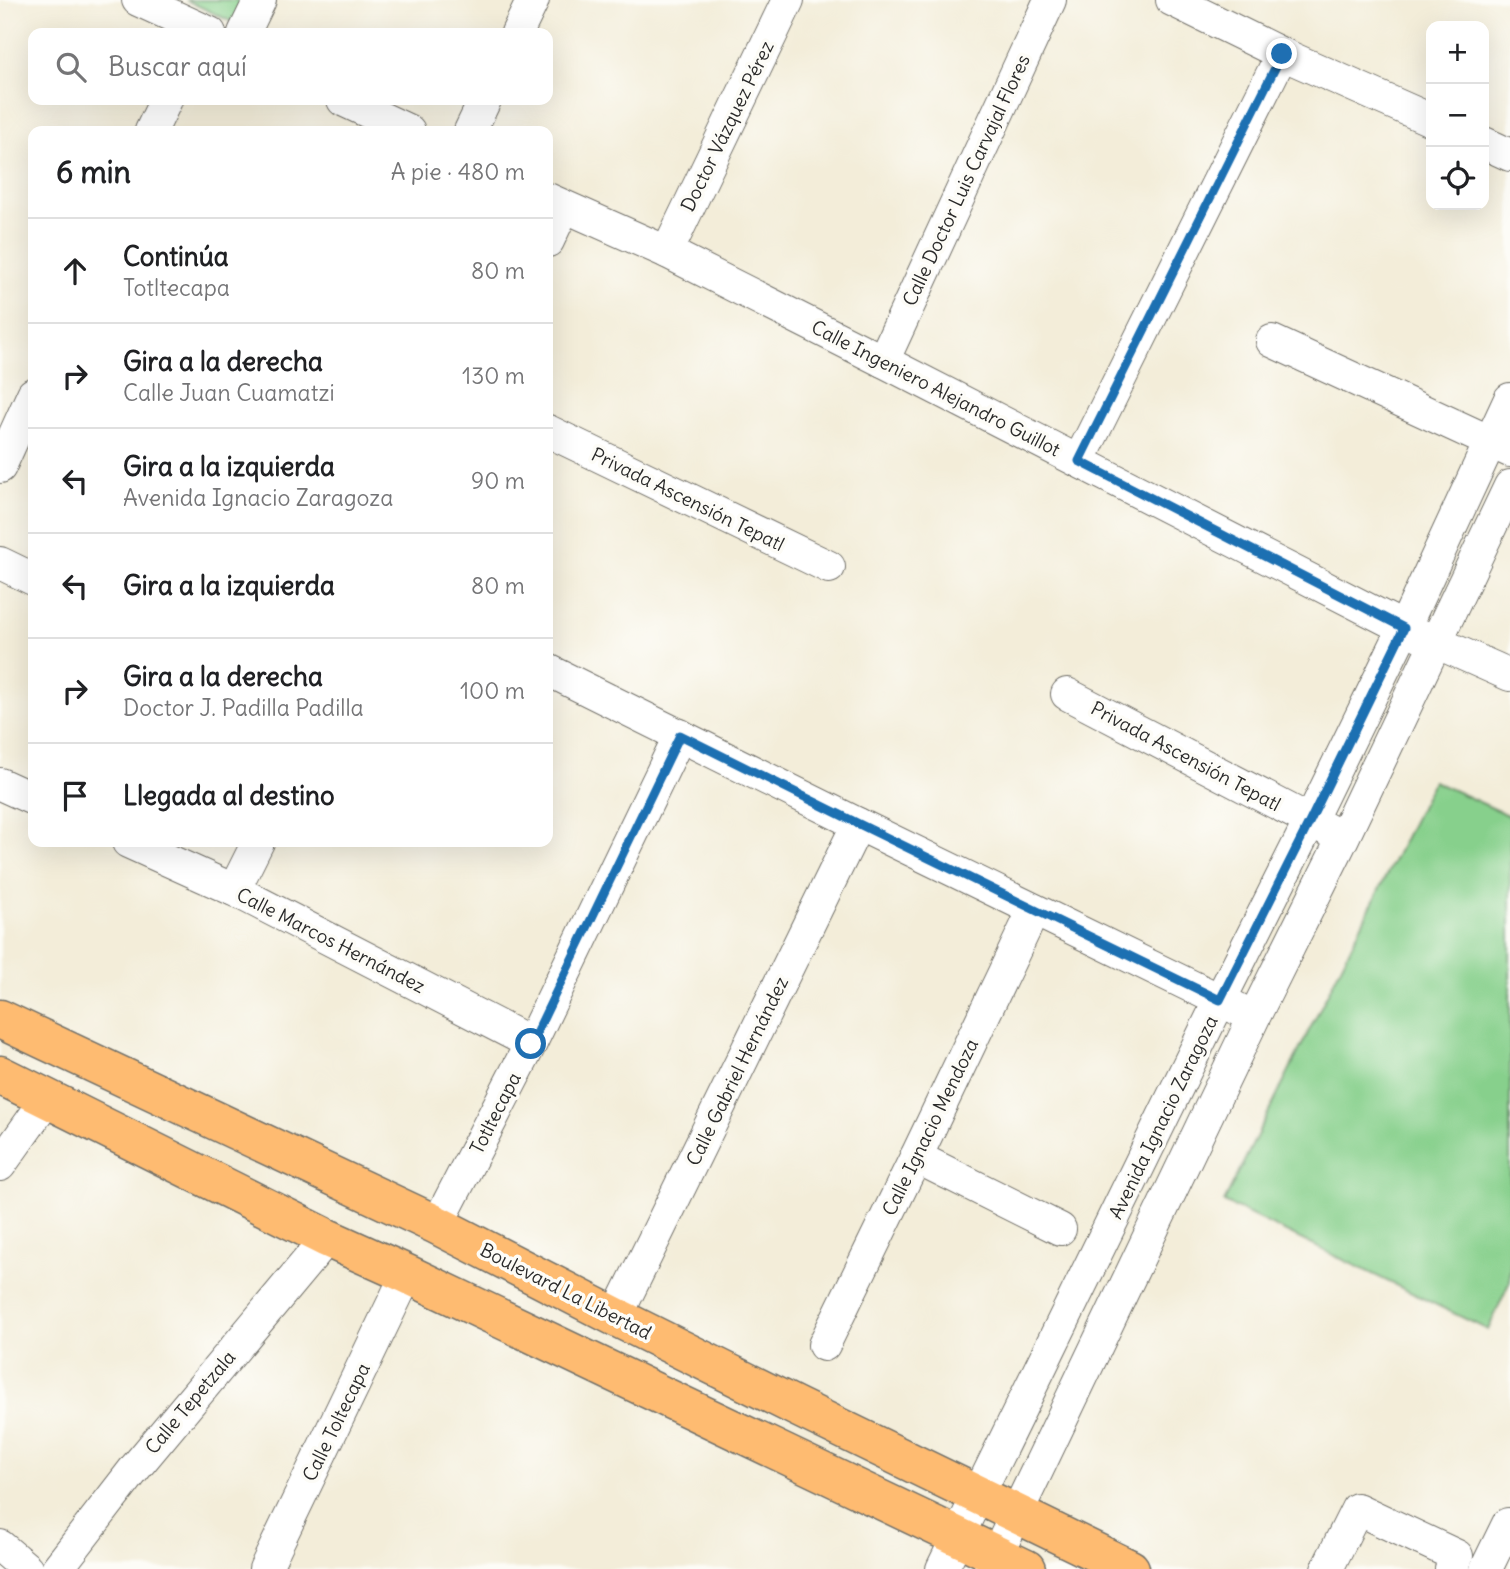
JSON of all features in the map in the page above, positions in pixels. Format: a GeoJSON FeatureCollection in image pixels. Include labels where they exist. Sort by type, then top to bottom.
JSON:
{"type":"FeatureCollection","features":[{"type":"Feature","properties":{"kind":"main road","name":"Boulevard La Libertad"},"geometry":{"type":"LineString","coordinates":[[0,1019],[437,1225],[616,1317],[1129,1569]]}},
{"type":"Feature","properties":{"kind":"main road"},"geometry":{"type":"LineString","coordinates":[[0,1075],[327,1238],[408,1274],[949,1553],[1004,1564]]}},
{"type":"Feature","properties":{"kind":"street"},"geometry":{"type":"LineString","coordinates":[[138,0],[195,28]]}},
{"type":"Feature","properties":{"kind":"street"},"geometry":{"type":"LineString","coordinates":[[246,28],[260,0]]}},
{"type":"Feature","properties":{"kind":"street"},"geometry":{"type":"LineString","coordinates":[[519,28],[533,0]]}},
{"type":"Feature","properties":{"kind":"street","name":"Doctor Vázquez Pérez"},"geometry":{"type":"LineString","coordinates":[[667,252],[788,0]]}},
{"type":"Feature","properties":{"kind":"street","name":"Calle Doctor Luis Carvajal Flores"},"geometry":{"type":"LineString","coordinates":[[883,361],[1049,0]]}},
{"type":"Feature","properties":{"kind":"street"},"geometry":{"type":"LineString","coordinates":[[1172,0],[1282,54],[1426,118]]}},
{"type":"Feature","properties":{"kind":"street"},"geometry":{"type":"LineString","coordinates":[[1079,461],[1282,54]]}},
{"type":"Feature","properties":{"kind":"street"},"geometry":{"type":"LineString","coordinates":[[153,126],[164,105]]}},
{"type":"Feature","properties":{"kind":"street"},"geometry":{"type":"LineString","coordinates":[[350,105],[370,123]]}},
{"type":"Feature","properties":{"kind":"street"},"geometry":{"type":"LineString","coordinates":[[473,126],[483,105]]}},
{"type":"Feature","properties":{"kind":"street"},"geometry":{"type":"LineString","coordinates":[[1489,145],[1510,155]]}},
{"type":"Feature","properties":{"kind":"street","name":"Calle Ingeniero Alejandro Guillot"},"geometry":{"type":"LineString","coordinates":[[556,203],[667,252],[1404,628],[1510,674]]}},
{"type":"Feature","properties":{"kind":"street"},"geometry":{"type":"LineString","coordinates":[[1272,341],[1500,447]]}},
{"type":"Feature","properties":{"kind":"street","name":"Avenida Ignacio Zaragoza"},"geometry":{"type":"LineString","coordinates":[[949,1553],[1404,628],[1500,447],[1510,399]]}},
{"type":"Feature","properties":{"kind":"street"},"geometry":{"type":"LineString","coordinates":[[0,467],[28,405]]}},
{"type":"Feature","properties":{"kind":"street","name":"Privada Ascensión Tepatl"},"geometry":{"type":"LineString","coordinates":[[553,433],[829,567]]}},
{"type":"Feature","properties":{"kind":"street","name":"Avenida Ignacio Zaragoza"},"geometry":{"type":"LineString","coordinates":[[1004,1564],[1015,1514],[1343,838],[1510,486]]}},
{"type":"Feature","properties":{"kind":"street"},"geometry":{"type":"LineString","coordinates":[[0,563],[28,577]]}},
{"type":"Feature","properties":{"kind":"street"},"geometry":{"type":"LineString","coordinates":[[553,672],[1254,1017]]}},
{"type":"Feature","properties":{"kind":"street","name":"Privada Ascensión Tepatl"},"geometry":{"type":"LineString","coordinates":[[1067,694],[1343,838]]}},
{"type":"Feature","properties":{"kind":"street","name":"Totltecapa"},"geometry":{"type":"LineString","coordinates":[[437,1225],[531,1044],[680,735]]}},
{"type":"Feature","properties":{"kind":"street"},"geometry":{"type":"LineString","coordinates":[[0,784],[28,797]]}},
{"type":"Feature","properties":{"kind":"street","name":"Calle Gabriel Hernández"},"geometry":{"type":"LineString","coordinates":[[616,1317],[859,824]]}},
{"type":"Feature","properties":{"kind":"street","name":"Calle Marcos Hernández"},"geometry":{"type":"LineString","coordinates":[[139,847],[234,890],[531,1044]]}},
{"type":"Feature","properties":{"kind":"street"},"geometry":{"type":"LineString","coordinates":[[234,890],[256,847]]}},
{"type":"Feature","properties":{"kind":"street","name":"Calle Ignacio Mendoza"},"geometry":{"type":"LineString","coordinates":[[824,1345],[1034,910]]}},
{"type":"Feature","properties":{"kind":"street"},"geometry":{"type":"LineString","coordinates":[[0,1165],[47,1099]]}},
{"type":"Feature","properties":{"kind":"street"},"geometry":{"type":"LineString","coordinates":[[916,1157],[1060,1229]]}},
{"type":"Feature","properties":{"kind":"street","name":"Calle Tepetzala"},"geometry":{"type":"LineString","coordinates":[[57,1569],[136,1467],[327,1238]]}},
{"type":"Feature","properties":{"kind":"street"},"geometry":{"type":"LineString","coordinates":[[1098,1248],[1134,1265]]}},
{"type":"Feature","properties":{"kind":"street","name":"Calle Toltecapa"},"geometry":{"type":"LineString","coordinates":[[265,1569],[408,1274]]}},
{"type":"Feature","properties":{"kind":"street"},"geometry":{"type":"LineString","coordinates":[[1326,1569],[1357,1509],[1457,1556],[1451,1569]]}},
{"type":"Feature","properties":{"kind":"street"},"geometry":{"type":"LineString","coordinates":[[1486,1569],[1508,1524]]}},
{"type":"Feature","properties":{"kind":"street"},"geometry":{"type":"LineString","coordinates":[[0,1546],[27,1569]]}},
{"type":"Feature","properties":{"kind":"green space"},"geometry":{"type":"Polygon","coordinates":[[[186,0],[250,0],[238,25],[186,0]]]}},
{"type":"Feature","properties":{"kind":"green space"},"geometry":{"type":"Polygon","coordinates":[[[1433,781],[1510,816],[1510,1281],[1488,1330],[1224,1202],[1433,781]]]}},
{"type":"Feature","properties":{"kind":"route"},"geometry":{"type":"LineString","coordinates":[[531,1044],[680,735],[1220,1000],[1404,628],[1079,461],[1282,54]]}}]}
